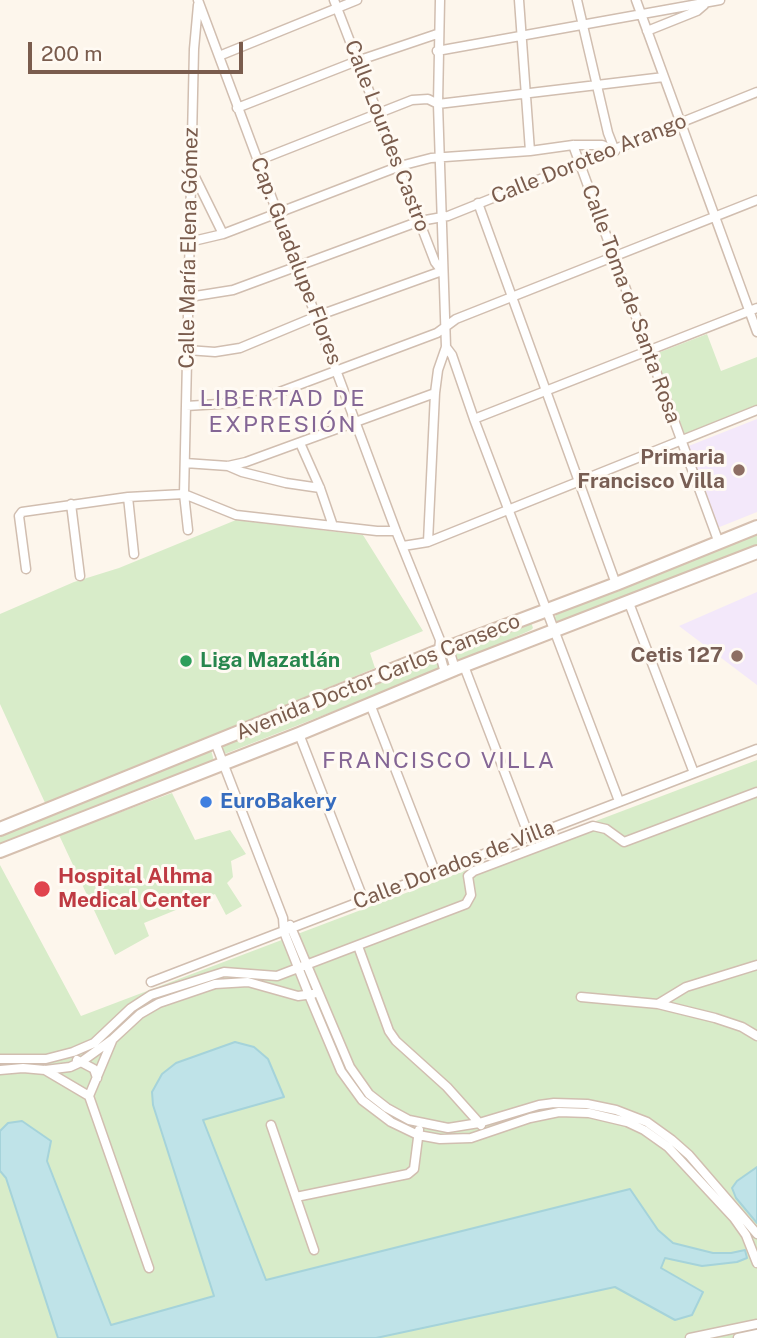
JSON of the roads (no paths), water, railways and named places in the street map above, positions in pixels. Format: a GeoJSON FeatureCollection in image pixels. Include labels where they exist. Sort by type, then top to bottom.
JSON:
{"type":"FeatureCollection","features":[{"type":"Feature","properties":{"kind":"main road","name":"Avenida Doctor Carlos Canseco"},"geometry":{"type":"LineString","coordinates":[[0,829],[442,646],[617,584],[757,527]]}},
{"type":"Feature","properties":{"kind":"main road","name":"Avenida Doctor Carlos Canseco"},"geometry":{"type":"LineString","coordinates":[[0,851],[299,734],[455,669],[757,552]]}},
{"type":"Feature","properties":{"kind":"main road"},"geometry":{"type":"LineString","coordinates":[[48,810],[58,815],[60,820],[56,830]]}},
{"type":"Feature","properties":{"kind":"main road"},"geometry":{"type":"LineString","coordinates":[[17,845],[12,834],[19,821]]}},
{"type":"Feature","properties":{"kind":"street"},"geometry":{"type":"LineString","coordinates":[[219,56],[335,4],[357,0]]}},
{"type":"Feature","properties":{"kind":"street"},"geometry":{"type":"LineString","coordinates":[[428,542],[435,393],[438,370],[446,347],[438,104],[440,0]]}},
{"type":"Feature","properties":{"kind":"street"},"geometry":{"type":"LineString","coordinates":[[519,0],[530,151]]}},
{"type":"Feature","properties":{"kind":"street"},"geometry":{"type":"LineString","coordinates":[[577,0],[608,133],[615,151]]}},
{"type":"Feature","properties":{"kind":"street"},"geometry":{"type":"LineString","coordinates":[[636,0],[715,217],[753,310],[757,332]]}},
{"type":"Feature","properties":{"kind":"street"},"geometry":{"type":"LineString","coordinates":[[438,51],[720,0]]}},
{"type":"Feature","properties":{"kind":"street","name":"Cap. Guadalupe Flores"},"geometry":{"type":"LineString","coordinates":[[200,1],[237,108],[396,531],[442,646],[455,669]]}},
{"type":"Feature","properties":{"kind":"street","name":"Calle María Elena Gómez"},"geometry":{"type":"LineString","coordinates":[[188,530],[184,494],[190,168],[194,49],[200,1]]}},
{"type":"Feature","properties":{"kind":"street"},"geometry":{"type":"LineString","coordinates":[[647,31],[697,12],[703,2]]}},
{"type":"Feature","properties":{"kind":"street","name":"Calle Lourdes Castro"},"geometry":{"type":"LineString","coordinates":[[335,4],[435,262],[442,271]]}},
{"type":"Feature","properties":{"kind":"street"},"geometry":{"type":"LineString","coordinates":[[237,108],[357,61],[438,34]]}},
{"type":"Feature","properties":{"kind":"street"},"geometry":{"type":"LineString","coordinates":[[257,161],[412,100],[428,99],[438,104],[664,77]]}},
{"type":"Feature","properties":{"kind":"street","name":"Calle Doroteo Arango"},"geometry":{"type":"LineString","coordinates":[[188,297],[233,290],[420,221],[440,218],[580,165],[757,92]]}},
{"type":"Feature","properties":{"kind":"street"},"geometry":{"type":"LineString","coordinates":[[189,242],[223,234],[400,166],[431,158],[573,145],[601,145],[615,151]]}},
{"type":"Feature","properties":{"kind":"street","name":"Calle Toma de Santa Rosa"},"geometry":{"type":"LineString","coordinates":[[573,145],[719,543]]}},
{"type":"Feature","properties":{"kind":"street"},"geometry":{"type":"LineString","coordinates":[[190,168],[223,234]]}},
{"type":"Feature","properties":{"kind":"street"},"geometry":{"type":"LineString","coordinates":[[186,405],[253,402],[437,332],[456,320],[757,200]]}},
{"type":"Feature","properties":{"kind":"street"},"geometry":{"type":"LineString","coordinates":[[478,203],[617,584]]}},
{"type":"Feature","properties":{"kind":"street"},"geometry":{"type":"LineString","coordinates":[[187,350],[215,352],[240,348],[317,316],[442,271]]}},
{"type":"Feature","properties":{"kind":"street"},"geometry":{"type":"LineString","coordinates":[[474,419],[753,310]]}},
{"type":"Feature","properties":{"kind":"street"},"geometry":{"type":"LineString","coordinates":[[446,347],[452,355],[619,801]]}},
{"type":"Feature","properties":{"kind":"street"},"geometry":{"type":"LineString","coordinates":[[228,466],[300,443],[356,420],[435,393]]}},
{"type":"Feature","properties":{"kind":"street"},"geometry":{"type":"LineString","coordinates":[[402,546],[428,542],[757,410]]}},
{"type":"Feature","properties":{"kind":"street"},"geometry":{"type":"LineString","coordinates":[[300,443],[333,526]]}},
{"type":"Feature","properties":{"kind":"street"},"geometry":{"type":"LineString","coordinates":[[185,463],[228,466],[286,483],[320,488]]}},
{"type":"Feature","properties":{"kind":"street"},"geometry":{"type":"LineString","coordinates":[[26,569],[20,513],[128,498],[184,494],[236,515],[396,531]]}},
{"type":"Feature","properties":{"kind":"street"},"geometry":{"type":"LineString","coordinates":[[128,498],[134,554]]}},
{"type":"Feature","properties":{"kind":"street"},"geometry":{"type":"LineString","coordinates":[[71,504],[80,576]]}},
{"type":"Feature","properties":{"kind":"street"},"geometry":{"type":"LineString","coordinates":[[629,603],[694,772]]}},
{"type":"Feature","properties":{"kind":"street"},"geometry":{"type":"LineString","coordinates":[[455,669],[529,836]]}},
{"type":"Feature","properties":{"kind":"street"},"geometry":{"type":"LineString","coordinates":[[370,704],[436,874]]}},
{"type":"Feature","properties":{"kind":"street"},"geometry":{"type":"LineString","coordinates":[[299,734],[364,901]]}},
{"type":"Feature","properties":{"kind":"street"},"geometry":{"type":"LineString","coordinates":[[215,742],[288,930],[319,993],[342,1049],[363,1087],[387,1108],[421,1124],[448,1128],[480,1123],[531,1107],[554,1103],[587,1104],[647,1122],[689,1155],[757,1234]]}},
{"type":"Feature","properties":{"kind":"street","name":"Calle Dorados de Villa"},"geometry":{"type":"LineString","coordinates":[[151,982],[757,749]]}},
{"type":"Feature","properties":{"kind":"street"},"geometry":{"type":"LineString","coordinates":[[0,1059],[46,1059],[63,1056],[84,1048],[103,1036],[131,1008],[151,995],[224,972],[277,976],[466,904],[471,895],[468,876],[474,871],[593,826],[606,829],[624,842],[757,792]]}},
{"type":"Feature","properties":{"kind":"street"},"geometry":{"type":"LineString","coordinates":[[358,946],[396,1041],[446,1087],[480,1123],[486,1134]]}},
{"type":"Feature","properties":{"kind":"street"},"geometry":{"type":"LineString","coordinates":[[658,1004],[685,987],[757,965]]}},
{"type":"Feature","properties":{"kind":"street"},"geometry":{"type":"LineString","coordinates":[[304,966],[309,995],[341,1071],[354,1092],[381,1116],[418,1135],[454,1140],[486,1134],[544,1114],[615,1114],[668,1147],[734,1218],[746,1235],[757,1263]]}},
{"type":"Feature","properties":{"kind":"street"},"geometry":{"type":"LineString","coordinates":[[269,976],[269,988]]}},
{"type":"Feature","properties":{"kind":"street"},"geometry":{"type":"LineString","coordinates":[[0,1070],[45,1070],[75,1063],[113,1040],[140,1014],[159,1003],[203,987],[248,982],[298,996],[319,993]]}},
{"type":"Feature","properties":{"kind":"street"},"geometry":{"type":"LineString","coordinates":[[581,997],[658,1004],[715,1018],[757,1035]]}},
{"type":"Feature","properties":{"kind":"street"},"geometry":{"type":"LineString","coordinates":[[89,1096],[113,1040]]}},
{"type":"Feature","properties":{"kind":"street"},"geometry":{"type":"LineString","coordinates":[[69,1084],[75,1063],[84,1048]]}},
{"type":"Feature","properties":{"kind":"street"},"geometry":{"type":"LineString","coordinates":[[63,1056],[94,1069],[97,1078]]}},
{"type":"Feature","properties":{"kind":"street"},"geometry":{"type":"LineString","coordinates":[[45,1070],[89,1096],[149,1268]]}},
{"type":"Feature","properties":{"kind":"street"},"geometry":{"type":"LineString","coordinates":[[296,1197],[408,1174],[414,1169],[421,1124]]}},
{"type":"Feature","properties":{"kind":"street"},"geometry":{"type":"LineString","coordinates":[[271,1125],[314,1250]]}},
{"type":"Feature","properties":{"kind":"street"},"geometry":{"type":"LineString","coordinates":[[690,1338],[757,1324]]}},
{"type":"Feature","properties":{"kind":"street"},"geometry":{"type":"LineString","coordinates":[[738,1338],[757,1334]]}},
{"type":"Feature","properties":{"kind":"water"},"geometry":{"type":"Polygon","coordinates":[[[235,1042],[254,1047],[268,1059],[284,1097],[203,1120],[266,1280],[630,1189],[658,1230],[673,1243],[713,1253],[745,1250],[747,1258],[737,1262],[702,1266],[665,1258],[661,1268],[703,1292],[692,1315],[675,1320],[615,1287],[376,1338],[58,1338],[6,1178],[0,1171],[0,1131],[8,1123],[22,1121],[51,1141],[47,1161],[111,1325],[214,1296],[153,1105],[152,1092],[162,1074],[176,1063],[235,1042]]]}},
{"type":"Feature","properties":{"kind":"water"},"geometry":{"type":"Polygon","coordinates":[[[757,1167],[757,1223],[736,1198],[732,1188],[737,1181],[757,1167]]]}},
{"type":"Feature","properties":{"kind":"place","name":"Primaria Francisco Villa"},"geometry":{"type":"Point","coordinates":[739,470]}},
{"type":"Feature","properties":{"kind":"place","name":"Cetis 127"},"geometry":{"type":"Point","coordinates":[737,656]}},
{"type":"Feature","properties":{"kind":"place","name":"Liga Mazatlán"},"geometry":{"type":"Point","coordinates":[186,661]}},
{"type":"Feature","properties":{"kind":"place","name":"EuroBakery"},"geometry":{"type":"Point","coordinates":[206,802]}},
{"type":"Feature","properties":{"kind":"place","name":"Hospital Alhma Medical Center"},"geometry":{"type":"Point","coordinates":[42,889]}},
{"type":"Feature","properties":{"kind":"district","name":"LIBERTAD DE EXPRESIÓN"},"geometry":{"type":"Point","coordinates":[283,412]}},
{"type":"Feature","properties":{"kind":"district","name":"FRANCISCO VILLA"},"geometry":{"type":"Point","coordinates":[439,761]}}]}
